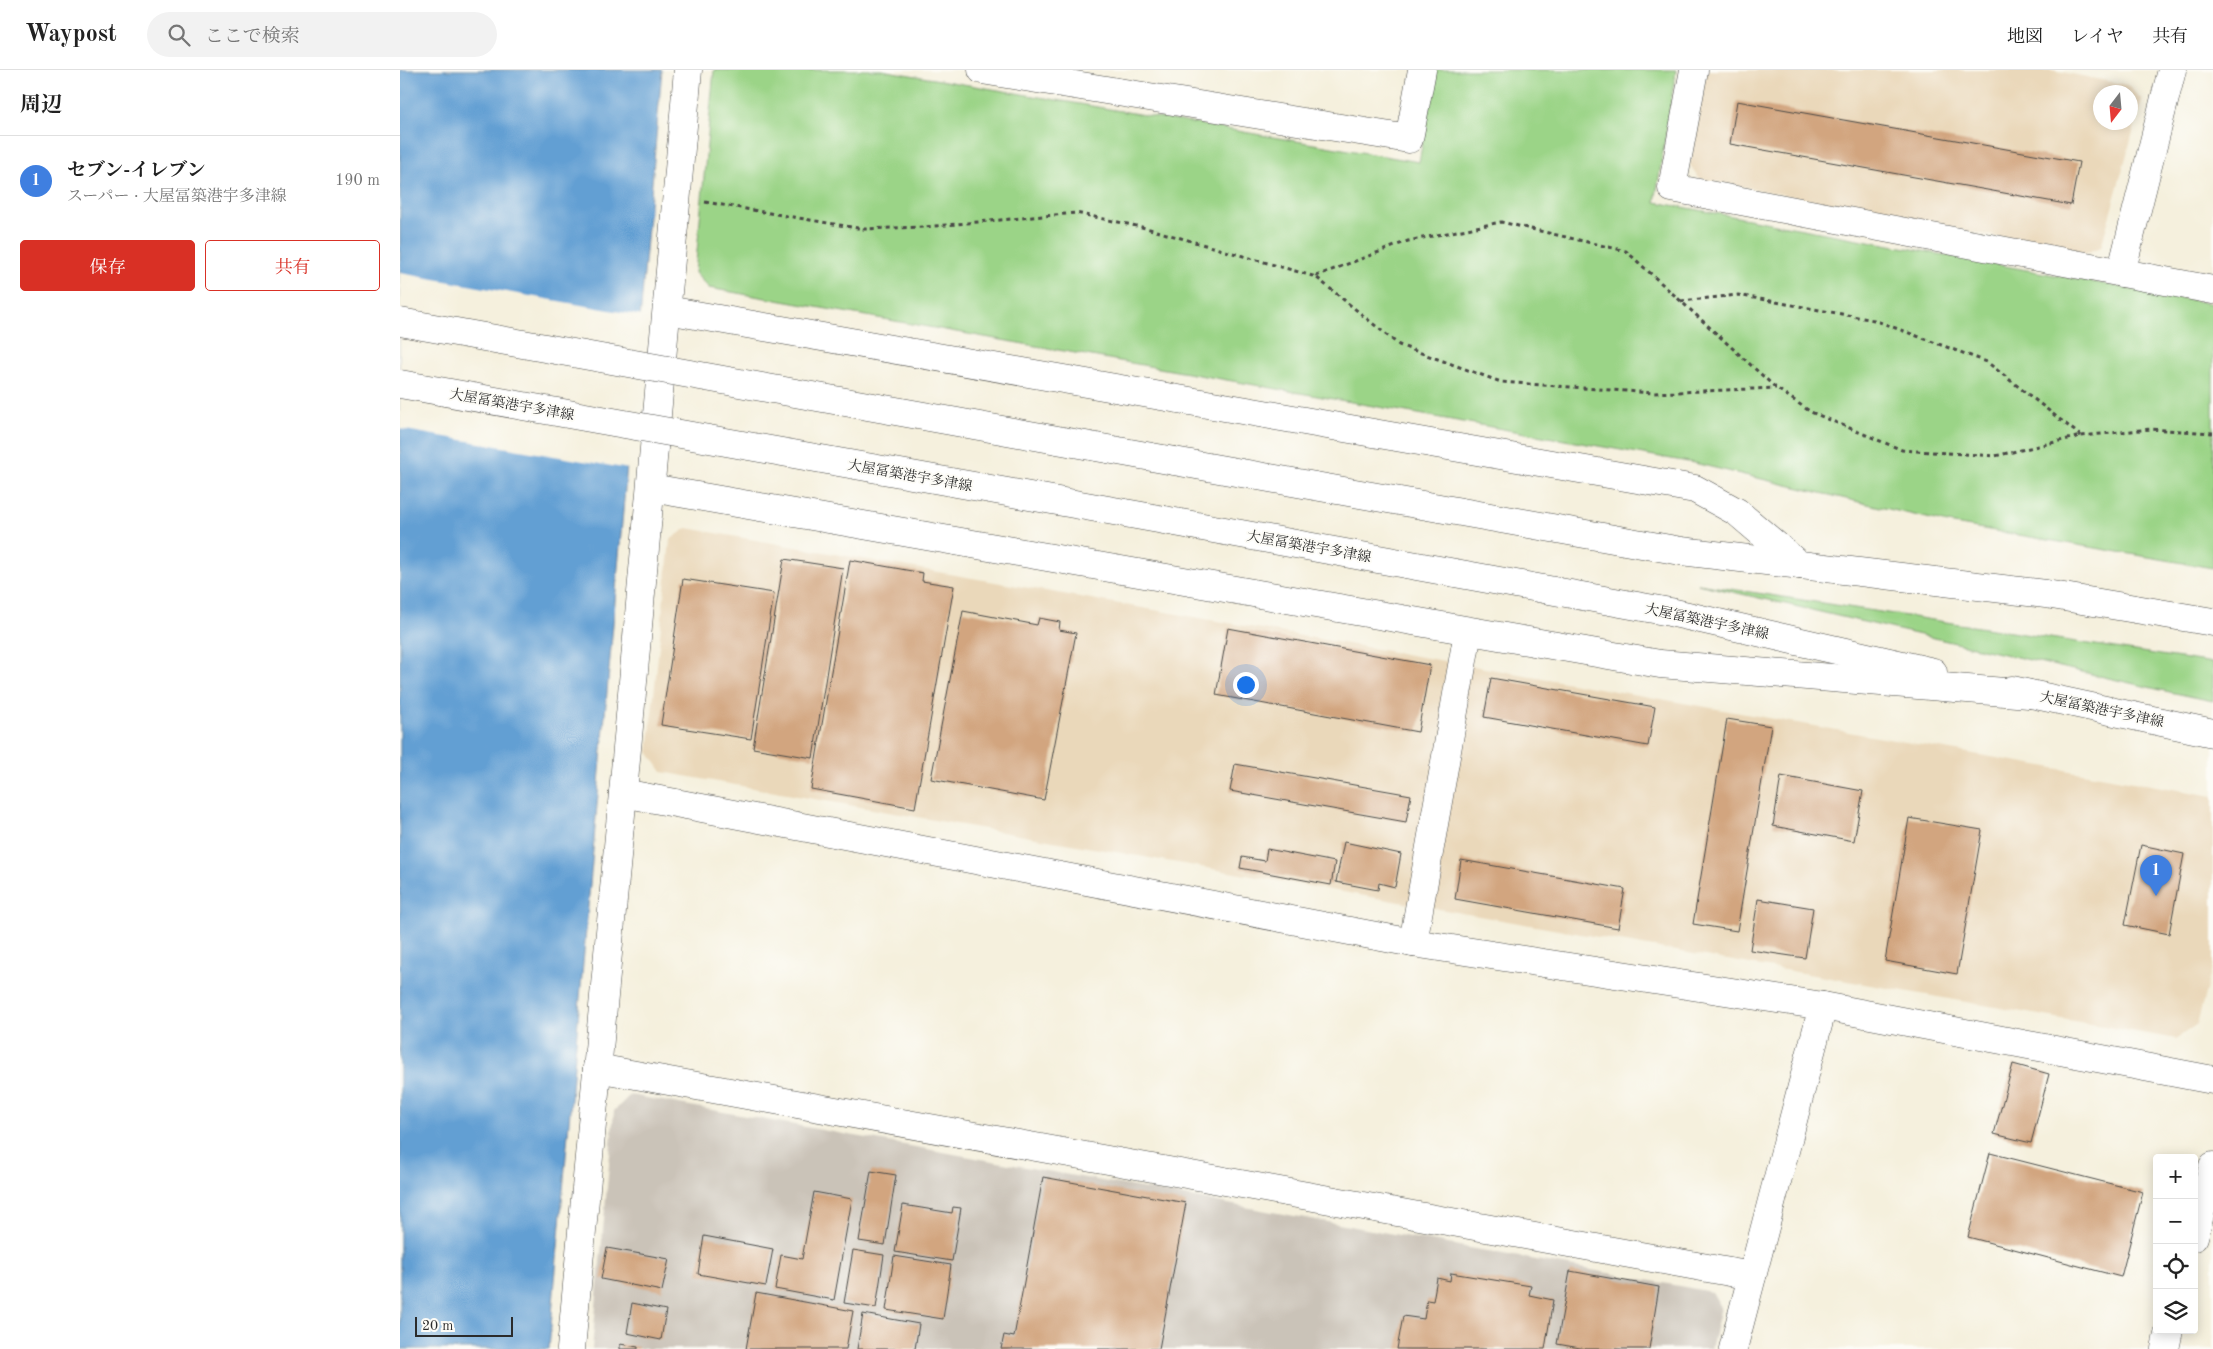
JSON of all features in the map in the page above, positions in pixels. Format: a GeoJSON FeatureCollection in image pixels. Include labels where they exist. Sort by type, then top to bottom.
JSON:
{"type":"FeatureCollection","features":[{"type":"Feature","properties":{"kind":"main road"},"geometry":{"type":"LineString","coordinates":[[571,1349],[624,793],[688,70]]}},
{"type":"Feature","properties":{"kind":"main road"},"geometry":{"type":"LineString","coordinates":[[982,70],[1409,139],[1422,70]]}},
{"type":"Feature","properties":{"kind":"main road"},"geometry":{"type":"LineString","coordinates":[[1694,70],[1672,188],[2213,290]]}},
{"type":"Feature","properties":{"kind":"main road"},"geometry":{"type":"LineString","coordinates":[[2121,273],[2172,70]]}},
{"type":"Feature","properties":{"kind":"main road"},"geometry":{"type":"LineString","coordinates":[[667,310],[1695,490],[1737,512],[1799,565]]}},
{"type":"Feature","properties":{"kind":"main road"},"geometry":{"type":"LineString","coordinates":[[400,322],[1681,551],[2046,594],[2213,622]]}},
{"type":"Feature","properties":{"kind":"main road","name":"大屋冨築港宇多津線"},"geometry":{"type":"LineString","coordinates":[[400,384],[1670,612],[2029,694],[2213,733]]}},
{"type":"Feature","properties":{"kind":"main road"},"geometry":{"type":"LineString","coordinates":[[651,488],[1660,664],[2029,694]]}},
{"type":"Feature","properties":{"kind":"main road"},"geometry":{"type":"LineString","coordinates":[[1413,943],[1468,632]]}},
{"type":"Feature","properties":{"kind":"main road"},"geometry":{"type":"LineString","coordinates":[[624,793],[1413,943],[1823,1006],[2213,1080]]}},
{"type":"Feature","properties":{"kind":"main road"},"geometry":{"type":"LineString","coordinates":[[1733,1349],[1823,1006]]}},
{"type":"Feature","properties":{"kind":"main road"},"geometry":{"type":"LineString","coordinates":[[597,1068],[1752,1276]]}},
{"type":"Feature","properties":{"kind":"main road"},"geometry":{"type":"LineString","coordinates":[[2198,1222],[2213,1166]]}},
{"type":"Feature","properties":{"kind":"main road"},"geometry":{"type":"LineString","coordinates":[[2164,1349],[2168,1334]]}},
{"type":"Feature","properties":{"kind":"path"},"geometry":{"type":"LineString","coordinates":[[677,197],[863,229],[924,227],[1076,213],[1146,228],[1316,276],[1398,345],[1501,382],[1653,393],[1776,388]]}},
{"type":"Feature","properties":{"kind":"path"},"geometry":{"type":"LineString","coordinates":[[1316,276],[1408,241],[1501,222],[1626,251],[1776,388],[1811,412],[1902,450],[1995,456],[2081,436],[2151,429],[2213,433]]}},
{"type":"Feature","properties":{"kind":"path"},"geometry":{"type":"LineString","coordinates":[[1681,301],[1738,295],[1874,320],[1987,362],[2081,436]]}},
{"type":"Feature","properties":{"kind":"shaded area"},"geometry":{"type":"Polygon","coordinates":[[[1706,70],[2052,70],[2127,85],[2093,85],[2093,130],[2134,130],[2101,247],[2083,254],[1699,178],[1690,165],[1706,70]]]}},
{"type":"Feature","properties":{"kind":"shaded area"},"geometry":{"type":"Polygon","coordinates":[[[2138,96],[2142,100],[2138,114],[2138,96]]]}},
{"type":"Feature","properties":{"kind":"shaded area"},"geometry":{"type":"Polygon","coordinates":[[[687,528],[2213,796],[2213,964],[2197,1024],[2176,1039],[662,772],[648,752],[670,540],[687,528]]]}},
{"type":"Feature","properties":{"kind":"shaded area"},"geometry":{"type":"Polygon","coordinates":[[[630,1095],[1712,1292],[1721,1307],[1711,1349],[592,1349],[614,1111],[630,1095]]]}},
{"type":"Feature","properties":{"kind":"green space"},"geometry":{"type":"Polygon","coordinates":[[[714,70],[881,70],[1419,162],[1436,70],[1676,70],[1655,202],[2213,304],[2213,568],[1948,523],[1694,463],[709,288],[695,273],[714,70]]]}},
{"type":"Feature","properties":{"kind":"green space"},"geometry":{"type":"Polygon","coordinates":[[[1698,584],[2213,663],[2213,701],[2165,691],[1698,584]]]}},
{"type":"Feature","properties":{"kind":"water"},"geometry":{"type":"Polygon","coordinates":[[[400,70],[662,70],[549,1349],[400,1349],[400,70]]]}},
{"type":"Feature","properties":{"kind":"pier"},"geometry":{"type":"Polygon","coordinates":[[[400,273],[643,316],[629,469],[400,429],[400,273]]]}},
{"type":"Feature","properties":{"kind":"building"},"geometry":{"type":"Polygon","coordinates":[[[1737,101],[2079,162],[2071,205],[1730,144],[1737,101]]]}},
{"type":"Feature","properties":{"kind":"building"},"geometry":{"type":"Polygon","coordinates":[[[784,559],[843,568],[813,758],[753,748],[784,559]]]}},
{"type":"Feature","properties":{"kind":"building"},"geometry":{"type":"Polygon","coordinates":[[[850,560],[923,573],[922,581],[954,586],[915,808],[811,789],[850,560]]]}},
{"type":"Feature","properties":{"kind":"building"},"geometry":{"type":"Polygon","coordinates":[[[683,579],[774,593],[751,739],[661,725],[683,579]]]}},
{"type":"Feature","properties":{"kind":"building"},"geometry":{"type":"Polygon","coordinates":[[[963,611],[1037,625],[1039,618],[1060,622],[1059,630],[1076,633],[1044,800],[931,779],[963,611]]]}},
{"type":"Feature","properties":{"kind":"building"},"geometry":{"type":"Polygon","coordinates":[[[1228,628],[1430,665],[1418,732],[1216,695],[1228,628]]]}},
{"type":"Feature","properties":{"kind":"building"},"geometry":{"type":"Polygon","coordinates":[[[1491,678],[1655,707],[1648,746],[1484,717],[1491,678]]]}},
{"type":"Feature","properties":{"kind":"building"},"geometry":{"type":"Polygon","coordinates":[[[1727,719],[1771,726],[1737,931],[1693,924],[1727,719]]]}},
{"type":"Feature","properties":{"kind":"building"},"geometry":{"type":"Polygon","coordinates":[[[1235,764],[1411,795],[1406,822],[1230,791],[1235,764]]]}},
{"type":"Feature","properties":{"kind":"building"},"geometry":{"type":"Polygon","coordinates":[[[1781,776],[1863,791],[1854,841],[1773,826],[1781,776]]]}},
{"type":"Feature","properties":{"kind":"building"},"geometry":{"type":"Polygon","coordinates":[[[1909,818],[1982,830],[1957,974],[1885,961],[1909,818]]]}},
{"type":"Feature","properties":{"kind":"building"},"geometry":{"type":"Polygon","coordinates":[[[1344,842],[1401,854],[1395,887],[1379,883],[1378,890],[1336,882],[1344,842]]]}},
{"type":"Feature","properties":{"kind":"building"},"geometry":{"type":"Polygon","coordinates":[[[2141,845],[2184,854],[2169,934],[2125,925],[2141,845]]]}},
{"type":"Feature","properties":{"kind":"building"},"geometry":{"type":"Polygon","coordinates":[[[1267,849],[1335,862],[1331,885],[1240,868],[1242,857],[1265,861],[1267,849]]]}},
{"type":"Feature","properties":{"kind":"building"},"geometry":{"type":"Polygon","coordinates":[[[1461,860],[1625,889],[1618,928],[1455,899],[1461,860]]]}},
{"type":"Feature","properties":{"kind":"building"},"geometry":{"type":"Polygon","coordinates":[[[1758,899],[1813,908],[1805,958],[1750,950],[1758,899]]]}},
{"type":"Feature","properties":{"kind":"building"},"geometry":{"type":"Polygon","coordinates":[[[2013,1064],[2049,1074],[2031,1143],[1994,1134],[2013,1064]]]}},
{"type":"Feature","properties":{"kind":"building"},"geometry":{"type":"Polygon","coordinates":[[[1990,1153],[2143,1192],[2121,1277],[1968,1237],[1990,1153]]]}},
{"type":"Feature","properties":{"kind":"building"},"geometry":{"type":"Polygon","coordinates":[[[871,1171],[896,1175],[885,1245],[859,1241],[871,1171]]]}},
{"type":"Feature","properties":{"kind":"building"},"geometry":{"type":"Polygon","coordinates":[[[1043,1177],[1186,1203],[1159,1349],[1001,1349],[1004,1335],[1014,1337],[1043,1177]]]}},
{"type":"Feature","properties":{"kind":"building"},"geometry":{"type":"Polygon","coordinates":[[[814,1192],[852,1199],[834,1300],[775,1289],[781,1255],[802,1259],[814,1192]]]}},
{"type":"Feature","properties":{"kind":"building"},"geometry":{"type":"Polygon","coordinates":[[[903,1205],[952,1213],[953,1207],[961,1208],[952,1261],[895,1252],[903,1205]]]}},
{"type":"Feature","properties":{"kind":"building"},"geometry":{"type":"Polygon","coordinates":[[[704,1236],[773,1249],[766,1286],[698,1274],[704,1236]]]}},
{"type":"Feature","properties":{"kind":"building"},"geometry":{"type":"Polygon","coordinates":[[[607,1248],[669,1259],[662,1291],[601,1279],[607,1248]]]}},
{"type":"Feature","properties":{"kind":"building"},"geometry":{"type":"Polygon","coordinates":[[[853,1250],[884,1255],[876,1308],[844,1303],[853,1250]]]}},
{"type":"Feature","properties":{"kind":"building"},"geometry":{"type":"Polygon","coordinates":[[[894,1256],[951,1265],[943,1319],[886,1310],[894,1256]]]}},
{"type":"Feature","properties":{"kind":"building"},"geometry":{"type":"Polygon","coordinates":[[[1570,1271],[1659,1287],[1649,1349],[1586,1349],[1557,1344],[1570,1271]]]}},
{"type":"Feature","properties":{"kind":"building"},"geometry":{"type":"Polygon","coordinates":[[[1451,1273],[1531,1286],[1529,1295],[1553,1300],[1545,1349],[1397,1349],[1403,1316],[1424,1319],[1427,1300],[1433,1301],[1437,1278],[1450,1281],[1451,1273]]]}},
{"type":"Feature","properties":{"kind":"building"},"geometry":{"type":"Polygon","coordinates":[[[756,1293],[853,1311],[846,1349],[746,1349],[756,1293]]]}},
{"type":"Feature","properties":{"kind":"building"},"geometry":{"type":"Polygon","coordinates":[[[632,1303],[666,1310],[661,1340],[627,1333],[632,1303]]]}},
{"type":"Feature","properties":{"kind":"building"},"geometry":{"type":"Polygon","coordinates":[[[863,1314],[919,1324],[915,1349],[857,1349],[863,1314]]]}},
{"type":"Feature","properties":{"kind":"building"},"geometry":{"type":"Polygon","coordinates":[[[620,1344],[638,1347],[638,1349],[620,1349],[620,1344]]]}},
{"type":"Feature","properties":{"kind":"place","name":"セブン-イレブン"},"geometry":{"type":"Point","coordinates":[2156,896]}}]}
